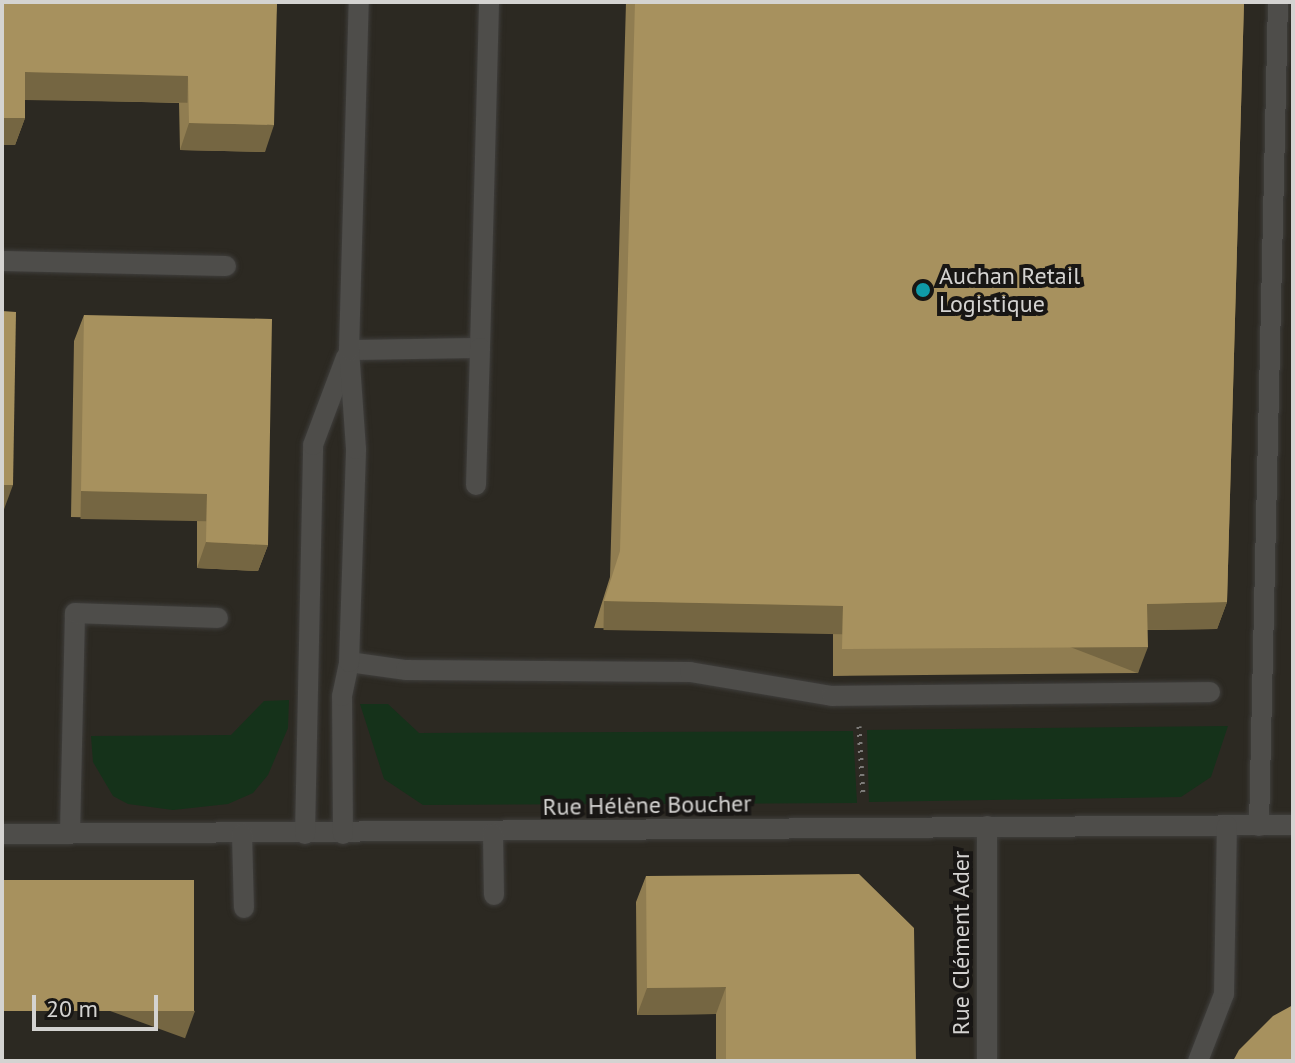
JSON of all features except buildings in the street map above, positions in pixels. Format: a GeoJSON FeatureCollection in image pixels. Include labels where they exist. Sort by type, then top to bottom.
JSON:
{"type":"FeatureCollection","features":[{"type":"Feature","properties":{"kind":"street"},"geometry":{"type":"LineString","coordinates":[[343,834],[342,696],[349,662],[356,449],[349,350],[359,2]]}},
{"type":"Feature","properties":{"kind":"street"},"geometry":{"type":"LineString","coordinates":[[476,485],[489,2]]}},
{"type":"Feature","properties":{"kind":"street"},"geometry":{"type":"LineString","coordinates":[[1259,826],[1278,2]]}},
{"type":"Feature","properties":{"kind":"street"},"geometry":{"type":"LineString","coordinates":[[2,261],[226,266]]}},
{"type":"Feature","properties":{"kind":"street"},"geometry":{"type":"LineString","coordinates":[[349,350],[480,348]]}},
{"type":"Feature","properties":{"kind":"street"},"geometry":{"type":"LineString","coordinates":[[305,834],[313,445],[349,350]]}},
{"type":"Feature","properties":{"kind":"street"},"geometry":{"type":"LineString","coordinates":[[70,833],[75,613],[218,618]]}},
{"type":"Feature","properties":{"kind":"street"},"geometry":{"type":"LineString","coordinates":[[349,662],[406,670],[690,672],[832,696],[1210,692]]}},
{"type":"Feature","properties":{"kind":"street","name":"Rue Hélène Boucher"},"geometry":{"type":"LineString","coordinates":[[2,834],[493,834],[987,826],[1293,825]]}},
{"type":"Feature","properties":{"kind":"street","name":"Rue Clément Ader"},"geometry":{"type":"LineString","coordinates":[[987,826],[987,1061]]}},
{"type":"Feature","properties":{"kind":"street"},"geometry":{"type":"LineString","coordinates":[[1198,1061],[1224,994],[1227,826]]}},
{"type":"Feature","properties":{"kind":"street"},"geometry":{"type":"LineString","coordinates":[[242,834],[244,908]]}},
{"type":"Feature","properties":{"kind":"street"},"geometry":{"type":"LineString","coordinates":[[493,834],[494,895]]}},
{"type":"Feature","properties":{"kind":"path"},"geometry":{"type":"LineString","coordinates":[[859,725],[863,801]]}},
{"type":"Feature","properties":{"kind":"shaded area"},"geometry":{"type":"Polygon","coordinates":[[[2,2],[1293,2],[1293,1061],[2,1061],[2,2]]]}},
{"type":"Feature","properties":{"kind":"green space"},"geometry":{"type":"Polygon","coordinates":[[[289,700],[288,728],[268,775],[253,793],[228,804],[173,810],[128,804],[113,796],[93,762],[91,736],[231,735],[264,701],[289,700]]]}},
{"type":"Feature","properties":{"kind":"green space"},"geometry":{"type":"Polygon","coordinates":[[[360,704],[388,704],[419,733],[853,731],[857,803],[423,805],[384,779],[360,704]]]}},
{"type":"Feature","properties":{"kind":"green space"},"geometry":{"type":"Polygon","coordinates":[[[1228,726],[1211,777],[1181,797],[869,802],[867,730],[1228,726]]]}},
{"type":"Feature","properties":{"kind":"place","name":"Auchan Retail Logistique"},"geometry":{"type":"Point","coordinates":[923,290]}}]}
